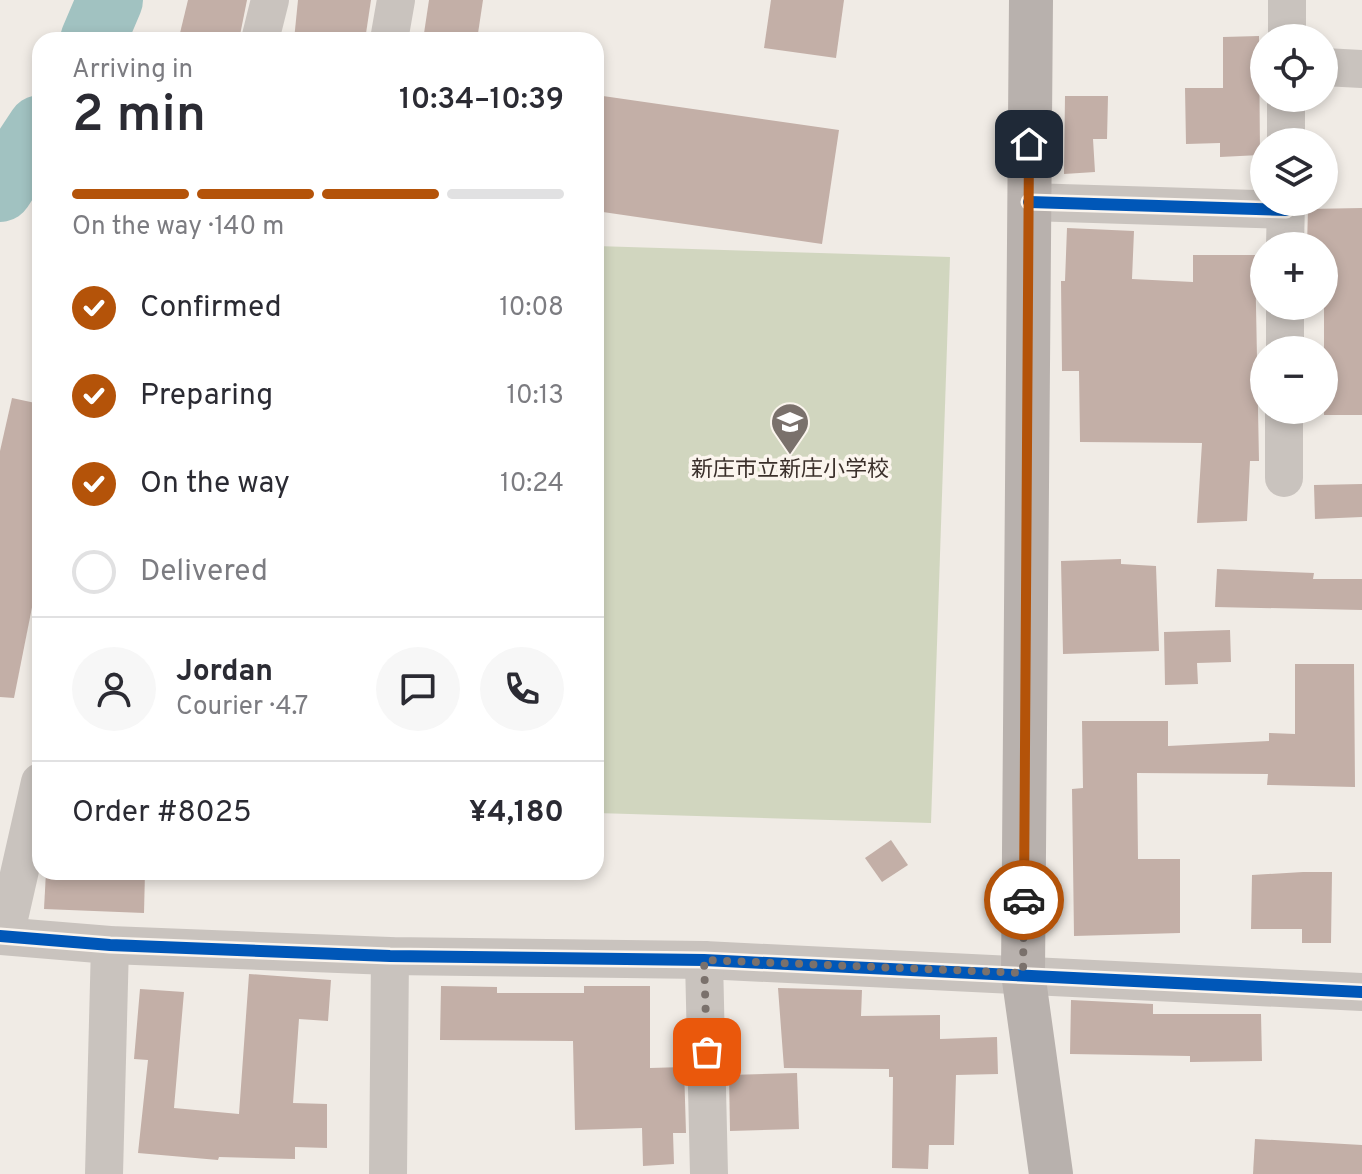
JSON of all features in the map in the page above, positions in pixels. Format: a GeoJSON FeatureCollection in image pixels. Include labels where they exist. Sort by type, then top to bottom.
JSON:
{"type":"FeatureCollection","features":[{"type":"Feature","properties":{"kind":"main road"},"geometry":{"type":"LineString","coordinates":[[1031,0],[1023,973],[1051,1174]]}},
{"type":"Feature","properties":{"kind":"street"},"geometry":{"type":"LineString","coordinates":[[262,32],[270,0]]}},
{"type":"Feature","properties":{"kind":"street"},"geometry":{"type":"LineString","coordinates":[[390,32],[396,0]]}},
{"type":"Feature","properties":{"kind":"street"},"geometry":{"type":"LineString","coordinates":[[1287,0],[1287,24]]}},
{"type":"Feature","properties":{"kind":"street"},"geometry":{"type":"LineString","coordinates":[[1338,68],[1362,69]]}},
{"type":"Feature","properties":{"kind":"street"},"geometry":{"type":"LineString","coordinates":[[1029,202],[1286,219]]}},
{"type":"Feature","properties":{"kind":"street"},"geometry":{"type":"LineString","coordinates":[[1284,424],[1284,478]]}},
{"type":"Feature","properties":{"kind":"street"},"geometry":{"type":"LineString","coordinates":[[32,814],[2,936],[110,945],[390,956],[704,960],[1023,973],[1362,992]]}},
{"type":"Feature","properties":{"kind":"street"},"geometry":{"type":"LineString","coordinates":[[104,1174],[110,945]]}},
{"type":"Feature","properties":{"kind":"street"},"geometry":{"type":"LineString","coordinates":[[388,1174],[390,956]]}},
{"type":"Feature","properties":{"kind":"street"},"geometry":{"type":"LineString","coordinates":[[704,960],[709,1174]]}},
{"type":"Feature","properties":{"kind":"green space"},"geometry":{"type":"Polygon","coordinates":[[[604,246],[950,257],[931,823],[604,813],[604,246]]]}},
{"type":"Feature","properties":{"kind":"building"},"geometry":{"type":"Polygon","coordinates":[[[188,0],[247,0],[241,32],[180,32],[188,0]]]}},
{"type":"Feature","properties":{"kind":"building"},"geometry":{"type":"Polygon","coordinates":[[[298,0],[371,0],[366,32],[295,32],[298,0]]]}},
{"type":"Feature","properties":{"kind":"building"},"geometry":{"type":"Polygon","coordinates":[[[429,0],[483,0],[478,32],[424,32],[429,0]]]}},
{"type":"Feature","properties":{"kind":"building"},"geometry":{"type":"Polygon","coordinates":[[[771,0],[844,0],[836,58],[764,48],[771,0]]]}},
{"type":"Feature","properties":{"kind":"building"},"geometry":{"type":"Polygon","coordinates":[[[1250,36],[1250,112],[1260,112],[1260,128],[1250,128],[1250,156],[1220,157],[1220,143],[1186,144],[1185,88],[1223,88],[1223,37],[1250,36]]]}},
{"type":"Feature","properties":{"kind":"building"},"geometry":{"type":"Polygon","coordinates":[[[604,96],[839,130],[822,244],[604,212],[604,96]]]}},
{"type":"Feature","properties":{"kind":"building"},"geometry":{"type":"Polygon","coordinates":[[[1065,96],[1108,96],[1107,139],[1093,139],[1095,172],[1064,174],[1065,96]]]}},
{"type":"Feature","properties":{"kind":"building"},"geometry":{"type":"Polygon","coordinates":[[[1338,208],[1362,208],[1362,415],[1338,415],[1338,336],[1324,336],[1324,320],[1338,320],[1338,232],[1307,232],[1308,216],[1338,216],[1338,208]]]}},
{"type":"Feature","properties":{"kind":"building"},"geometry":{"type":"Polygon","coordinates":[[[1067,228],[1134,231],[1132,279],[1193,282],[1193,255],[1250,255],[1250,320],[1256,320],[1257,336],[1250,336],[1250,424],[1258,424],[1259,461],[1250,461],[1247,521],[1197,523],[1202,443],[1080,442],[1079,371],[1062,371],[1061,281],[1065,281],[1067,228]]]}},
{"type":"Feature","properties":{"kind":"building"},"geometry":{"type":"Polygon","coordinates":[[[12,398],[32,402],[32,607],[14,698],[0,697],[0,451],[12,398]]]}},
{"type":"Feature","properties":{"kind":"building"},"geometry":{"type":"Polygon","coordinates":[[[1362,484],[1362,517],[1315,519],[1314,485],[1362,484]]]}},
{"type":"Feature","properties":{"kind":"building"},"geometry":{"type":"Polygon","coordinates":[[[1121,559],[1121,564],[1156,566],[1159,651],[1063,654],[1061,561],[1121,559]]]}},
{"type":"Feature","properties":{"kind":"building"},"geometry":{"type":"Polygon","coordinates":[[[1217,569],[1314,573],[1313,579],[1362,579],[1362,610],[1215,607],[1217,569]]]}},
{"type":"Feature","properties":{"kind":"building"},"geometry":{"type":"Polygon","coordinates":[[[1230,630],[1231,662],[1197,663],[1198,684],[1165,685],[1164,632],[1230,630]]]}},
{"type":"Feature","properties":{"kind":"building"},"geometry":{"type":"Polygon","coordinates":[[[1295,664],[1354,664],[1355,787],[1267,785],[1268,774],[1137,773],[1138,859],[1180,859],[1180,933],[1074,936],[1072,789],[1083,788],[1082,721],[1168,721],[1168,746],[1269,741],[1269,733],[1295,734],[1295,664]]]}},
{"type":"Feature","properties":{"kind":"building"},"geometry":{"type":"Polygon","coordinates":[[[891,840],[908,865],[882,882],[865,858],[891,840]]]}},
{"type":"Feature","properties":{"kind":"building"},"geometry":{"type":"Polygon","coordinates":[[[1332,872],[1331,943],[1302,943],[1302,929],[1251,929],[1252,875],[1332,872]]]}},
{"type":"Feature","properties":{"kind":"building"},"geometry":{"type":"Polygon","coordinates":[[[46,880],[145,880],[144,913],[44,909],[46,880]]]}},
{"type":"Feature","properties":{"kind":"building"},"geometry":{"type":"Polygon","coordinates":[[[249,974],[331,980],[328,1021],[299,1019],[293,1103],[327,1104],[327,1148],[295,1147],[295,1159],[219,1157],[218,1160],[138,1153],[148,1060],[134,1059],[140,989],[184,992],[174,1108],[239,1114],[249,974]]]}},
{"type":"Feature","properties":{"kind":"building"},"geometry":{"type":"Polygon","coordinates":[[[441,986],[497,987],[497,993],[584,993],[584,986],[650,986],[650,1068],[684,1067],[686,1133],[673,1133],[674,1164],[643,1166],[642,1128],[575,1130],[573,1041],[440,1040],[441,986]]]}},
{"type":"Feature","properties":{"kind":"building"},"geometry":{"type":"Polygon","coordinates":[[[778,988],[862,990],[861,1016],[940,1015],[940,1039],[997,1037],[998,1074],[956,1075],[954,1145],[929,1145],[928,1169],[892,1168],[893,1077],[889,1077],[889,1069],[784,1068],[778,988]]]}},
{"type":"Feature","properties":{"kind":"building"},"geometry":{"type":"Polygon","coordinates":[[[1071,1000],[1153,1004],[1153,1014],[1261,1014],[1262,1061],[1190,1062],[1190,1056],[1070,1054],[1071,1000]]]}},
{"type":"Feature","properties":{"kind":"building"},"geometry":{"type":"Polygon","coordinates":[[[797,1073],[799,1129],[730,1131],[729,1075],[797,1073]]]}},
{"type":"Feature","properties":{"kind":"building"},"geometry":{"type":"Polygon","coordinates":[[[1255,1139],[1362,1145],[1362,1174],[1253,1174],[1255,1139]]]}},
{"type":"Feature","properties":{"kind":"waterway"},"geometry":{"type":"LineString","coordinates":[[96,32],[110,0]]}},
{"type":"Feature","properties":{"kind":"waterway"},"geometry":{"type":"LineString","coordinates":[[0,189],[32,140]]}},
{"type":"Feature","properties":{"kind":"cycle path"},"geometry":{"type":"LineString","coordinates":[[1029,202],[1250,209]]}},
{"type":"Feature","properties":{"kind":"cycle path"},"geometry":{"type":"LineString","coordinates":[[0,936],[110,945],[390,956],[704,960],[1362,992]]}},
{"type":"Feature","properties":{"kind":"way so far"},"geometry":{"type":"LineString","coordinates":[[707,1052],[704,960],[1023,973],[1024,900]]}},
{"type":"Feature","properties":{"kind":"place","name":"新庄市立新庄小学校"},"geometry":{"type":"Point","coordinates":[790,456]}},
{"type":"Feature","properties":{"kind":"route"},"geometry":{"type":"LineString","coordinates":[[1024,900],[1029,144]]}}]}
